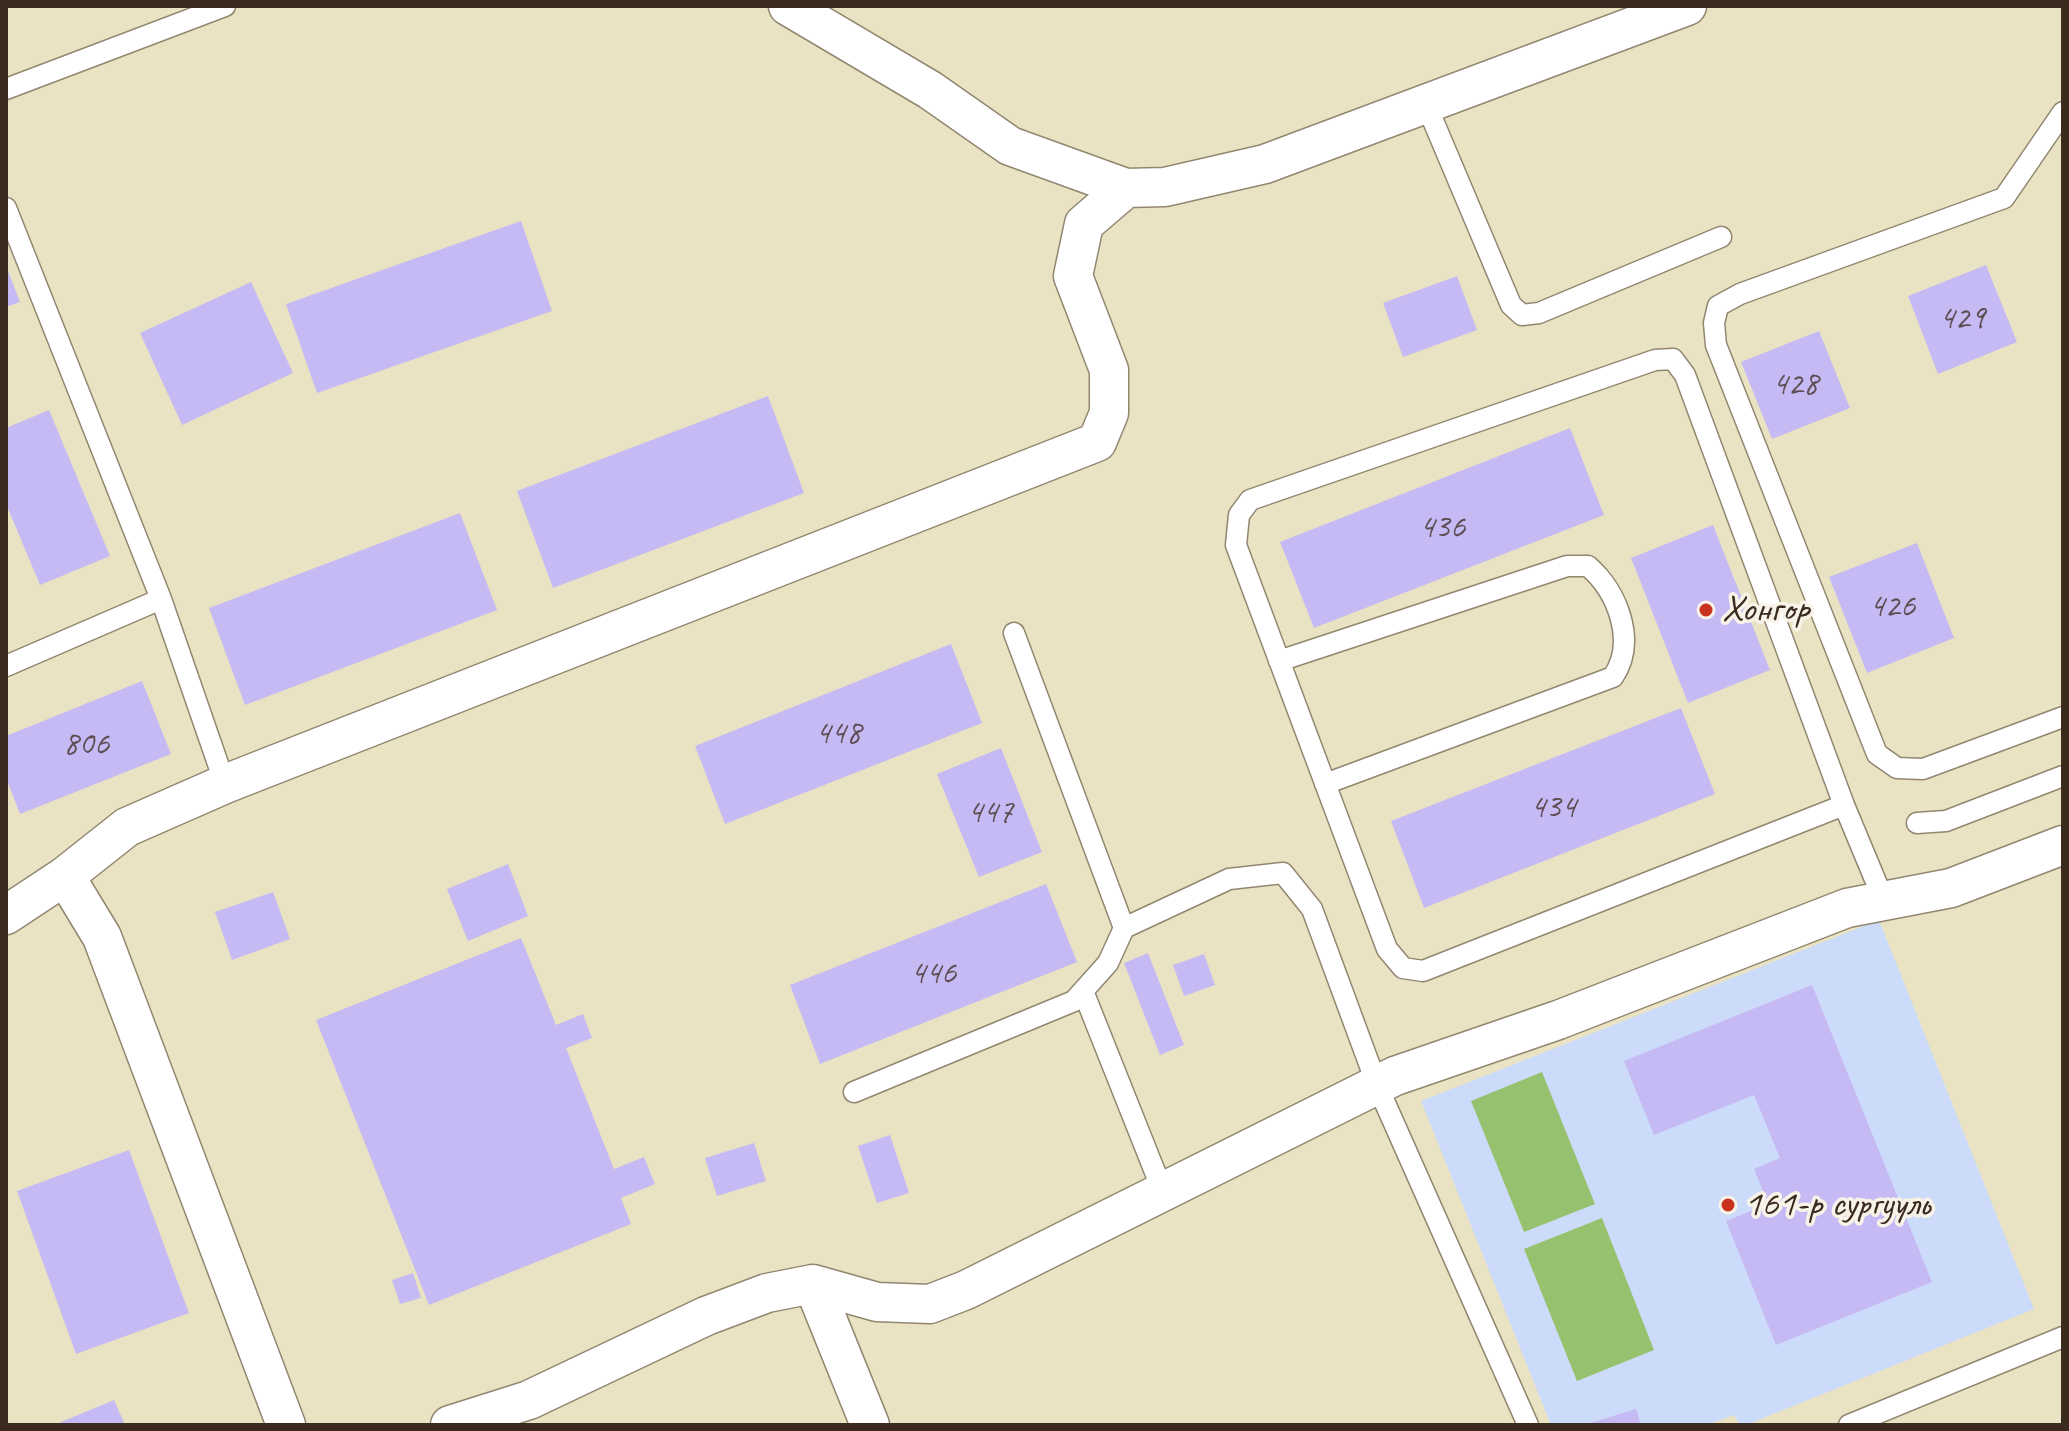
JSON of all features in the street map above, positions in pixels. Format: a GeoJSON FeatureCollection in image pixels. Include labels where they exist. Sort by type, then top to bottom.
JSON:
{"type":"FeatureCollection","features":[{"type":"Feature","properties":{"kind":"street"},"geometry":{"type":"LineString","coordinates":[[788,6],[930,90],[1010,146],[1126,188],[1165,187],[1265,164],[1687,6]]}},
{"type":"Feature","properties":{"kind":"street"},"geometry":{"type":"LineString","coordinates":[[6,915],[65,876],[127,827],[225,784],[1097,442],[1109,413],[1109,370],[1073,276],[1084,224],[1126,188]]}},
{"type":"Feature","properties":{"kind":"street"},"geometry":{"type":"LineString","coordinates":[[450,1425],[529,1400],[706,1316],[767,1293],[813,1284],[877,1302],[930,1304],[966,1290],[1377,1085],[1558,1020],[1800,924],[1847,908],[1951,888],[2063,845]]}},
{"type":"Feature","properties":{"kind":"street"},"geometry":{"type":"LineString","coordinates":[[65,876],[102,937],[286,1425]]}},
{"type":"Feature","properties":{"kind":"street"},"geometry":{"type":"LineString","coordinates":[[813,1284],[870,1425]]}},
{"type":"Feature","properties":{"kind":"lane"},"geometry":{"type":"LineString","coordinates":[[6,89],[225,6]]}},
{"type":"Feature","properties":{"kind":"lane"},"geometry":{"type":"LineString","coordinates":[[1426,104],[1511,305],[1522,315],[1539,313],[1721,237]]}},
{"type":"Feature","properties":{"kind":"lane"},"geometry":{"type":"LineString","coordinates":[[2063,112],[2004,198],[1740,294],[1718,306],[1714,323],[1716,345],[1877,754],[1897,768],[1923,769],[2063,717]]}},
{"type":"Feature","properties":{"kind":"lane"},"geometry":{"type":"LineString","coordinates":[[6,208],[161,599],[225,784]]}},
{"type":"Feature","properties":{"kind":"lane"},"geometry":{"type":"LineString","coordinates":[[1844,805],[1423,971],[1403,968],[1387,949],[1236,545],[1239,515],[1250,500],[1655,360],[1673,359],[1685,375],[1844,805],[1884,901]]}},
{"type":"Feature","properties":{"kind":"lane"},"geometry":{"type":"LineString","coordinates":[[1279,661],[1567,566],[1588,566],[1604,580],[1626,638],[1623,662],[1613,677],[1325,784]]}},
{"type":"Feature","properties":{"kind":"lane"},"geometry":{"type":"LineString","coordinates":[[6,666],[161,599]]}},
{"type":"Feature","properties":{"kind":"lane"},"geometry":{"type":"LineString","coordinates":[[1014,633],[1124,928]]}},
{"type":"Feature","properties":{"kind":"lane"},"geometry":{"type":"LineString","coordinates":[[1917,823],[1946,821],[2063,776]]}},
{"type":"Feature","properties":{"kind":"lane"},"geometry":{"type":"LineString","coordinates":[[854,1092],[1074,1001],[1108,963],[1124,928],[1229,879],[1283,873],[1312,909],[1377,1085],[1528,1425]]}},
{"type":"Feature","properties":{"kind":"lane"},"geometry":{"type":"LineString","coordinates":[[1083,991],[1163,1192]]}},
{"type":"Feature","properties":{"kind":"lane"},"geometry":{"type":"LineString","coordinates":[[1849,1425],[2063,1337]]}},
{"type":"Feature","properties":{"kind":"shaded area","name":"161-р сургууль"},"geometry":{"type":"Polygon","coordinates":[[[1879,920],[2034,1309],[1746,1425],[1740,1425],[1734,1415],[1707,1425],[1551,1425],[1421,1101],[1879,920]]]}},
{"type":"Feature","properties":{"kind":"green space"},"geometry":{"type":"Polygon","coordinates":[[[1542,1072],[1595,1204],[1524,1232],[1471,1101],[1542,1072]]]}},
{"type":"Feature","properties":{"kind":"green space"},"geometry":{"type":"Polygon","coordinates":[[[1602,1218],[1654,1350],[1577,1381],[1524,1249],[1602,1218]]]}},
{"type":"Feature","properties":{"kind":"building"},"geometry":{"type":"Polygon","coordinates":[[[521,221],[552,311],[317,393],[286,304],[521,221]]]}},
{"type":"Feature","properties":{"kind":"building"},"geometry":{"type":"Polygon","coordinates":[[[1986,265],[2017,342],[1938,374],[1908,296],[1986,265]]]}},
{"type":"Feature","properties":{"kind":"building"},"geometry":{"type":"Polygon","coordinates":[[[6,266],[20,302],[6,307],[6,266]]]}},
{"type":"Feature","properties":{"kind":"building"},"geometry":{"type":"Polygon","coordinates":[[[1457,276],[1477,330],[1403,357],[1383,303],[1457,276]]]}},
{"type":"Feature","properties":{"kind":"building"},"geometry":{"type":"Polygon","coordinates":[[[251,282],[293,373],[182,425],[140,333],[251,282]]]}},
{"type":"Feature","properties":{"kind":"building"},"geometry":{"type":"Polygon","coordinates":[[[1819,331],[1850,408],[1772,439],[1741,362],[1819,331]]]}},
{"type":"Feature","properties":{"kind":"building"},"geometry":{"type":"Polygon","coordinates":[[[768,396],[804,493],[553,588],[517,491],[768,396]]]}},
{"type":"Feature","properties":{"kind":"building"},"geometry":{"type":"Polygon","coordinates":[[[49,410],[110,556],[40,585],[6,504],[6,428],[49,410]]]}},
{"type":"Feature","properties":{"kind":"building"},"geometry":{"type":"Polygon","coordinates":[[[1570,428],[1604,515],[1314,628],[1280,542],[1570,428]]]}},
{"type":"Feature","properties":{"kind":"building"},"geometry":{"type":"Polygon","coordinates":[[[460,513],[497,610],[245,705],[209,608],[460,513]]]}},
{"type":"Feature","properties":{"kind":"building"},"geometry":{"type":"Polygon","coordinates":[[[1713,525],[1770,670],[1688,703],[1631,558],[1713,525]]]}},
{"type":"Feature","properties":{"kind":"building"},"geometry":{"type":"Polygon","coordinates":[[[1917,543],[1954,638],[1867,673],[1829,577],[1917,543]]]}},
{"type":"Feature","properties":{"kind":"building"},"geometry":{"type":"Polygon","coordinates":[[[951,644],[982,723],[725,824],[695,746],[951,644]]]}},
{"type":"Feature","properties":{"kind":"building"},"geometry":{"type":"Polygon","coordinates":[[[142,681],[171,754],[20,814],[6,778],[6,736],[142,681]]]}},
{"type":"Feature","properties":{"kind":"building"},"geometry":{"type":"Polygon","coordinates":[[[1681,708],[1715,794],[1424,908],[1391,821],[1681,708]]]}},
{"type":"Feature","properties":{"kind":"building"},"geometry":{"type":"Polygon","coordinates":[[[1001,748],[1042,852],[979,877],[937,774],[1001,748]]]}},
{"type":"Feature","properties":{"kind":"building"},"geometry":{"type":"Polygon","coordinates":[[[508,864],[528,916],[468,941],[447,889],[508,864]]]}},
{"type":"Feature","properties":{"kind":"building"},"geometry":{"type":"Polygon","coordinates":[[[1046,884],[1077,962],[820,1064],[790,985],[1046,884]]]}},
{"type":"Feature","properties":{"kind":"building"},"geometry":{"type":"Polygon","coordinates":[[[273,892],[290,939],[232,960],[215,912],[273,892]]]}},
{"type":"Feature","properties":{"kind":"building"},"geometry":{"type":"Polygon","coordinates":[[[521,938],[556,1025],[583,1014],[592,1038],[566,1048],[614,1169],[644,1157],[655,1184],[621,1198],[631,1224],[429,1305],[316,1020],[521,938]]]}},
{"type":"Feature","properties":{"kind":"building"},"geometry":{"type":"Polygon","coordinates":[[[1148,953],[1184,1045],[1160,1055],[1124,963],[1148,953]]]}},
{"type":"Feature","properties":{"kind":"building"},"geometry":{"type":"Polygon","coordinates":[[[1204,954],[1215,985],[1184,996],[1173,965],[1204,954]]]}},
{"type":"Feature","properties":{"kind":"building"},"geometry":{"type":"Polygon","coordinates":[[[1812,985],[1932,1282],[1776,1345],[1726,1221],[1768,1204],[1754,1169],[1780,1158],[1754,1095],[1654,1135],[1624,1061],[1812,985]]]}},
{"type":"Feature","properties":{"kind":"building"},"geometry":{"type":"Polygon","coordinates":[[[890,1135],[909,1193],[877,1203],[858,1146],[890,1135]]]}},
{"type":"Feature","properties":{"kind":"building"},"geometry":{"type":"Polygon","coordinates":[[[754,1143],[766,1181],[717,1196],[705,1158],[754,1143]]]}},
{"type":"Feature","properties":{"kind":"building"},"geometry":{"type":"Polygon","coordinates":[[[129,1150],[189,1313],[76,1354],[17,1191],[129,1150]]]}},
{"type":"Feature","properties":{"kind":"building"},"geometry":{"type":"Polygon","coordinates":[[[413,1273],[421,1298],[400,1304],[392,1280],[413,1273]]]}},
{"type":"Feature","properties":{"kind":"building"},"geometry":{"type":"Polygon","coordinates":[[[114,1400],[125,1425],[54,1425],[114,1400]]]}},
{"type":"Feature","properties":{"kind":"building"},"geometry":{"type":"Polygon","coordinates":[[[1636,1409],[1641,1425],[1587,1424],[1636,1409]]]}},
{"type":"Feature","properties":{"kind":"place","name":"Хонгор"},"geometry":{"type":"Point","coordinates":[1706,610]}},
{"type":"Feature","properties":{"kind":"place","name":"161-р сургууль"},"geometry":{"type":"Point","coordinates":[1728,1205]}}]}
